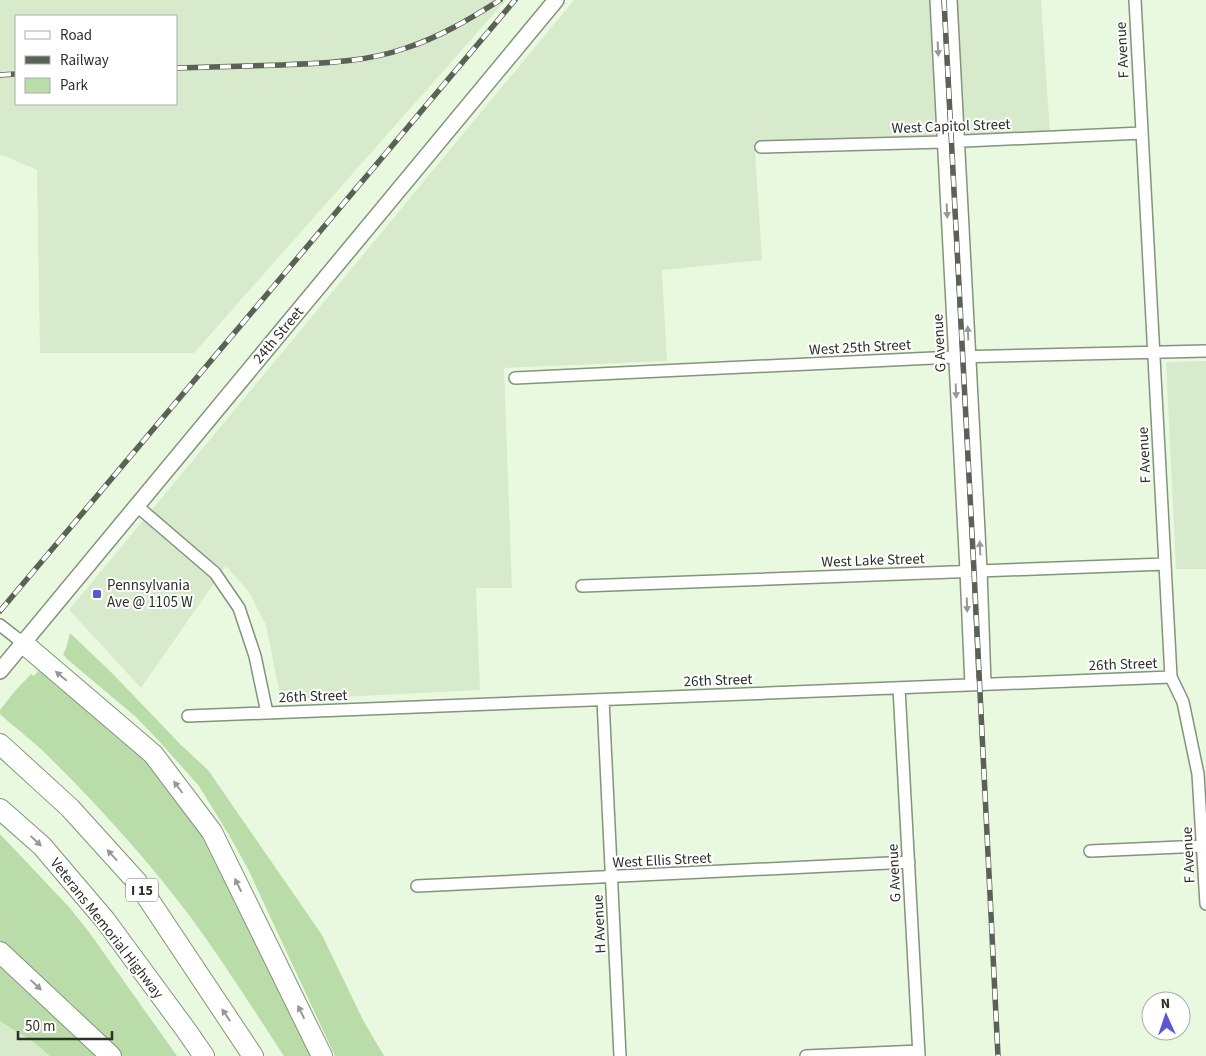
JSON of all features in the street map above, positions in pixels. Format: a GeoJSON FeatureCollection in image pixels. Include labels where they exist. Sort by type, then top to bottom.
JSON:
{"type":"FeatureCollection","features":[{"type":"Feature","properties":{"kind":"highway"},"geometry":{"type":"LineString","coordinates":[[23,643],[152,754],[212,832],[322,1056]]}},
{"type":"Feature","properties":{"kind":"highway","name":"I 15"},"geometry":{"type":"LineString","coordinates":[[2,746],[70,808],[137,882],[253,1056]]}},
{"type":"Feature","properties":{"kind":"highway","name":"Veterans Memorial Highway"},"geometry":{"type":"LineString","coordinates":[[0,808],[42,846],[105,920],[204,1056]]}},
{"type":"Feature","properties":{"kind":"highway"},"geometry":{"type":"LineString","coordinates":[[0,952],[111,1056]]}},
{"type":"Feature","properties":{"kind":"main road","name":"24th Street"},"geometry":{"type":"LineString","coordinates":[[0,671],[556,0]]}},
{"type":"Feature","properties":{"kind":"street","name":"G Avenue"},"geometry":{"type":"LineString","coordinates":[[936,0],[971,685]]}},
{"type":"Feature","properties":{"kind":"street","name":"G Avenue"},"geometry":{"type":"LineString","coordinates":[[951,0],[981,570],[985,684]]}},
{"type":"Feature","properties":{"kind":"street","name":"F Avenue"},"geometry":{"type":"LineString","coordinates":[[1135,0],[1171,677],[1183,702],[1198,774],[1206,904]]}},
{"type":"Feature","properties":{"kind":"street","name":"West Capitol Street"},"geometry":{"type":"LineString","coordinates":[[761,147],[943,142],[1142,133]]}},
{"type":"Feature","properties":{"kind":"street","name":"West 25th Street"},"geometry":{"type":"LineString","coordinates":[[515,378],[954,357],[1154,353],[1206,350]]}},
{"type":"Feature","properties":{"kind":"street","name":"26th Street"},"geometry":{"type":"LineString","coordinates":[[137,506],[215,573],[239,608],[255,656],[267,713]]}},
{"type":"Feature","properties":{"kind":"street","name":"West Lake Street"},"geometry":{"type":"LineString","coordinates":[[582,586],[1165,564]]}},
{"type":"Feature","properties":{"kind":"street"},"geometry":{"type":"LineString","coordinates":[[0,625],[23,643]]}},
{"type":"Feature","properties":{"kind":"street","name":"26th Street"},"geometry":{"type":"LineString","coordinates":[[188,716],[1171,677]]}},
{"type":"Feature","properties":{"kind":"street","name":"G Avenue"},"geometry":{"type":"LineString","coordinates":[[899,688],[919,1053]]}},
{"type":"Feature","properties":{"kind":"street","name":"H Avenue"},"geometry":{"type":"LineString","coordinates":[[603,700],[620,1056]]}},
{"type":"Feature","properties":{"kind":"street"},"geometry":{"type":"LineString","coordinates":[[1090,851],[1203,846]]}},
{"type":"Feature","properties":{"kind":"street","name":"West Ellis Street"},"geometry":{"type":"LineString","coordinates":[[417,886],[908,862]]}},
{"type":"Feature","properties":{"kind":"street"},"geometry":{"type":"LineString","coordinates":[[806,1056],[919,1053]]}},
{"type":"Feature","properties":{"kind":"shaded area"},"geometry":{"type":"Polygon","coordinates":[[[0,0],[506,0],[194,353],[40,353],[37,170],[0,154],[0,0]]]}},
{"type":"Feature","properties":{"kind":"shaded area"},"geometry":{"type":"Polygon","coordinates":[[[574,0],[1041,0],[1050,133],[755,152],[762,260],[662,270],[667,361],[504,368],[512,588],[476,588],[480,690],[281,700],[266,625],[249,592],[226,566],[141,688],[69,610],[574,0]]]}},
{"type":"Feature","properties":{"kind":"shaded area"},"geometry":{"type":"Polygon","coordinates":[[[1206,361],[1206,569],[1176,569],[1166,362],[1206,361]]]}},
{"type":"Feature","properties":{"kind":"shaded area"},"geometry":{"type":"Polygon","coordinates":[[[0,1001],[51,1056],[0,1056],[0,1001]]]}},
{"type":"Feature","properties":{"kind":"green space"},"geometry":{"type":"Polygon","coordinates":[[[70,633],[208,770],[322,935],[363,1020],[384,1056],[335,1056],[248,869],[199,786],[136,717],[67,659],[63,654],[70,633]]]}},
{"type":"Feature","properties":{"kind":"green space"},"geometry":{"type":"Polygon","coordinates":[[[38,671],[43,671],[156,769],[208,844],[315,1056],[284,1056],[214,950],[156,873],[65,773],[41,749],[0,714],[0,710],[15,691],[31,674],[34,676],[38,671]]]}},
{"type":"Feature","properties":{"kind":"green space"},"geometry":{"type":"Polygon","coordinates":[[[0,834],[69,907],[89,932],[177,1056],[120,1056],[71,1003],[0,940],[0,834]]]}},
{"type":"Feature","properties":{"kind":"green space"},"geometry":{"type":"Polygon","coordinates":[[[0,964],[99,1056],[50,1056],[35,1043],[0,1021],[0,964]]]}},
{"type":"Feature","properties":{"kind":"railway"},"geometry":{"type":"LineString","coordinates":[[178,68],[345,61],[391,53],[431,39],[466,21],[500,0]]}},
{"type":"Feature","properties":{"kind":"railway"},"geometry":{"type":"LineString","coordinates":[[0,611],[515,0]]}},
{"type":"Feature","properties":{"kind":"railway"},"geometry":{"type":"LineString","coordinates":[[944,0],[998,1056]]}},
{"type":"Feature","properties":{"kind":"railway"},"geometry":{"type":"LineString","coordinates":[[0,75],[15,74]]}},
{"type":"Feature","properties":{"kind":"place","name":"Pennsylvania Ave @ 1105 W"},"geometry":{"type":"Point","coordinates":[97,594]}}]}
